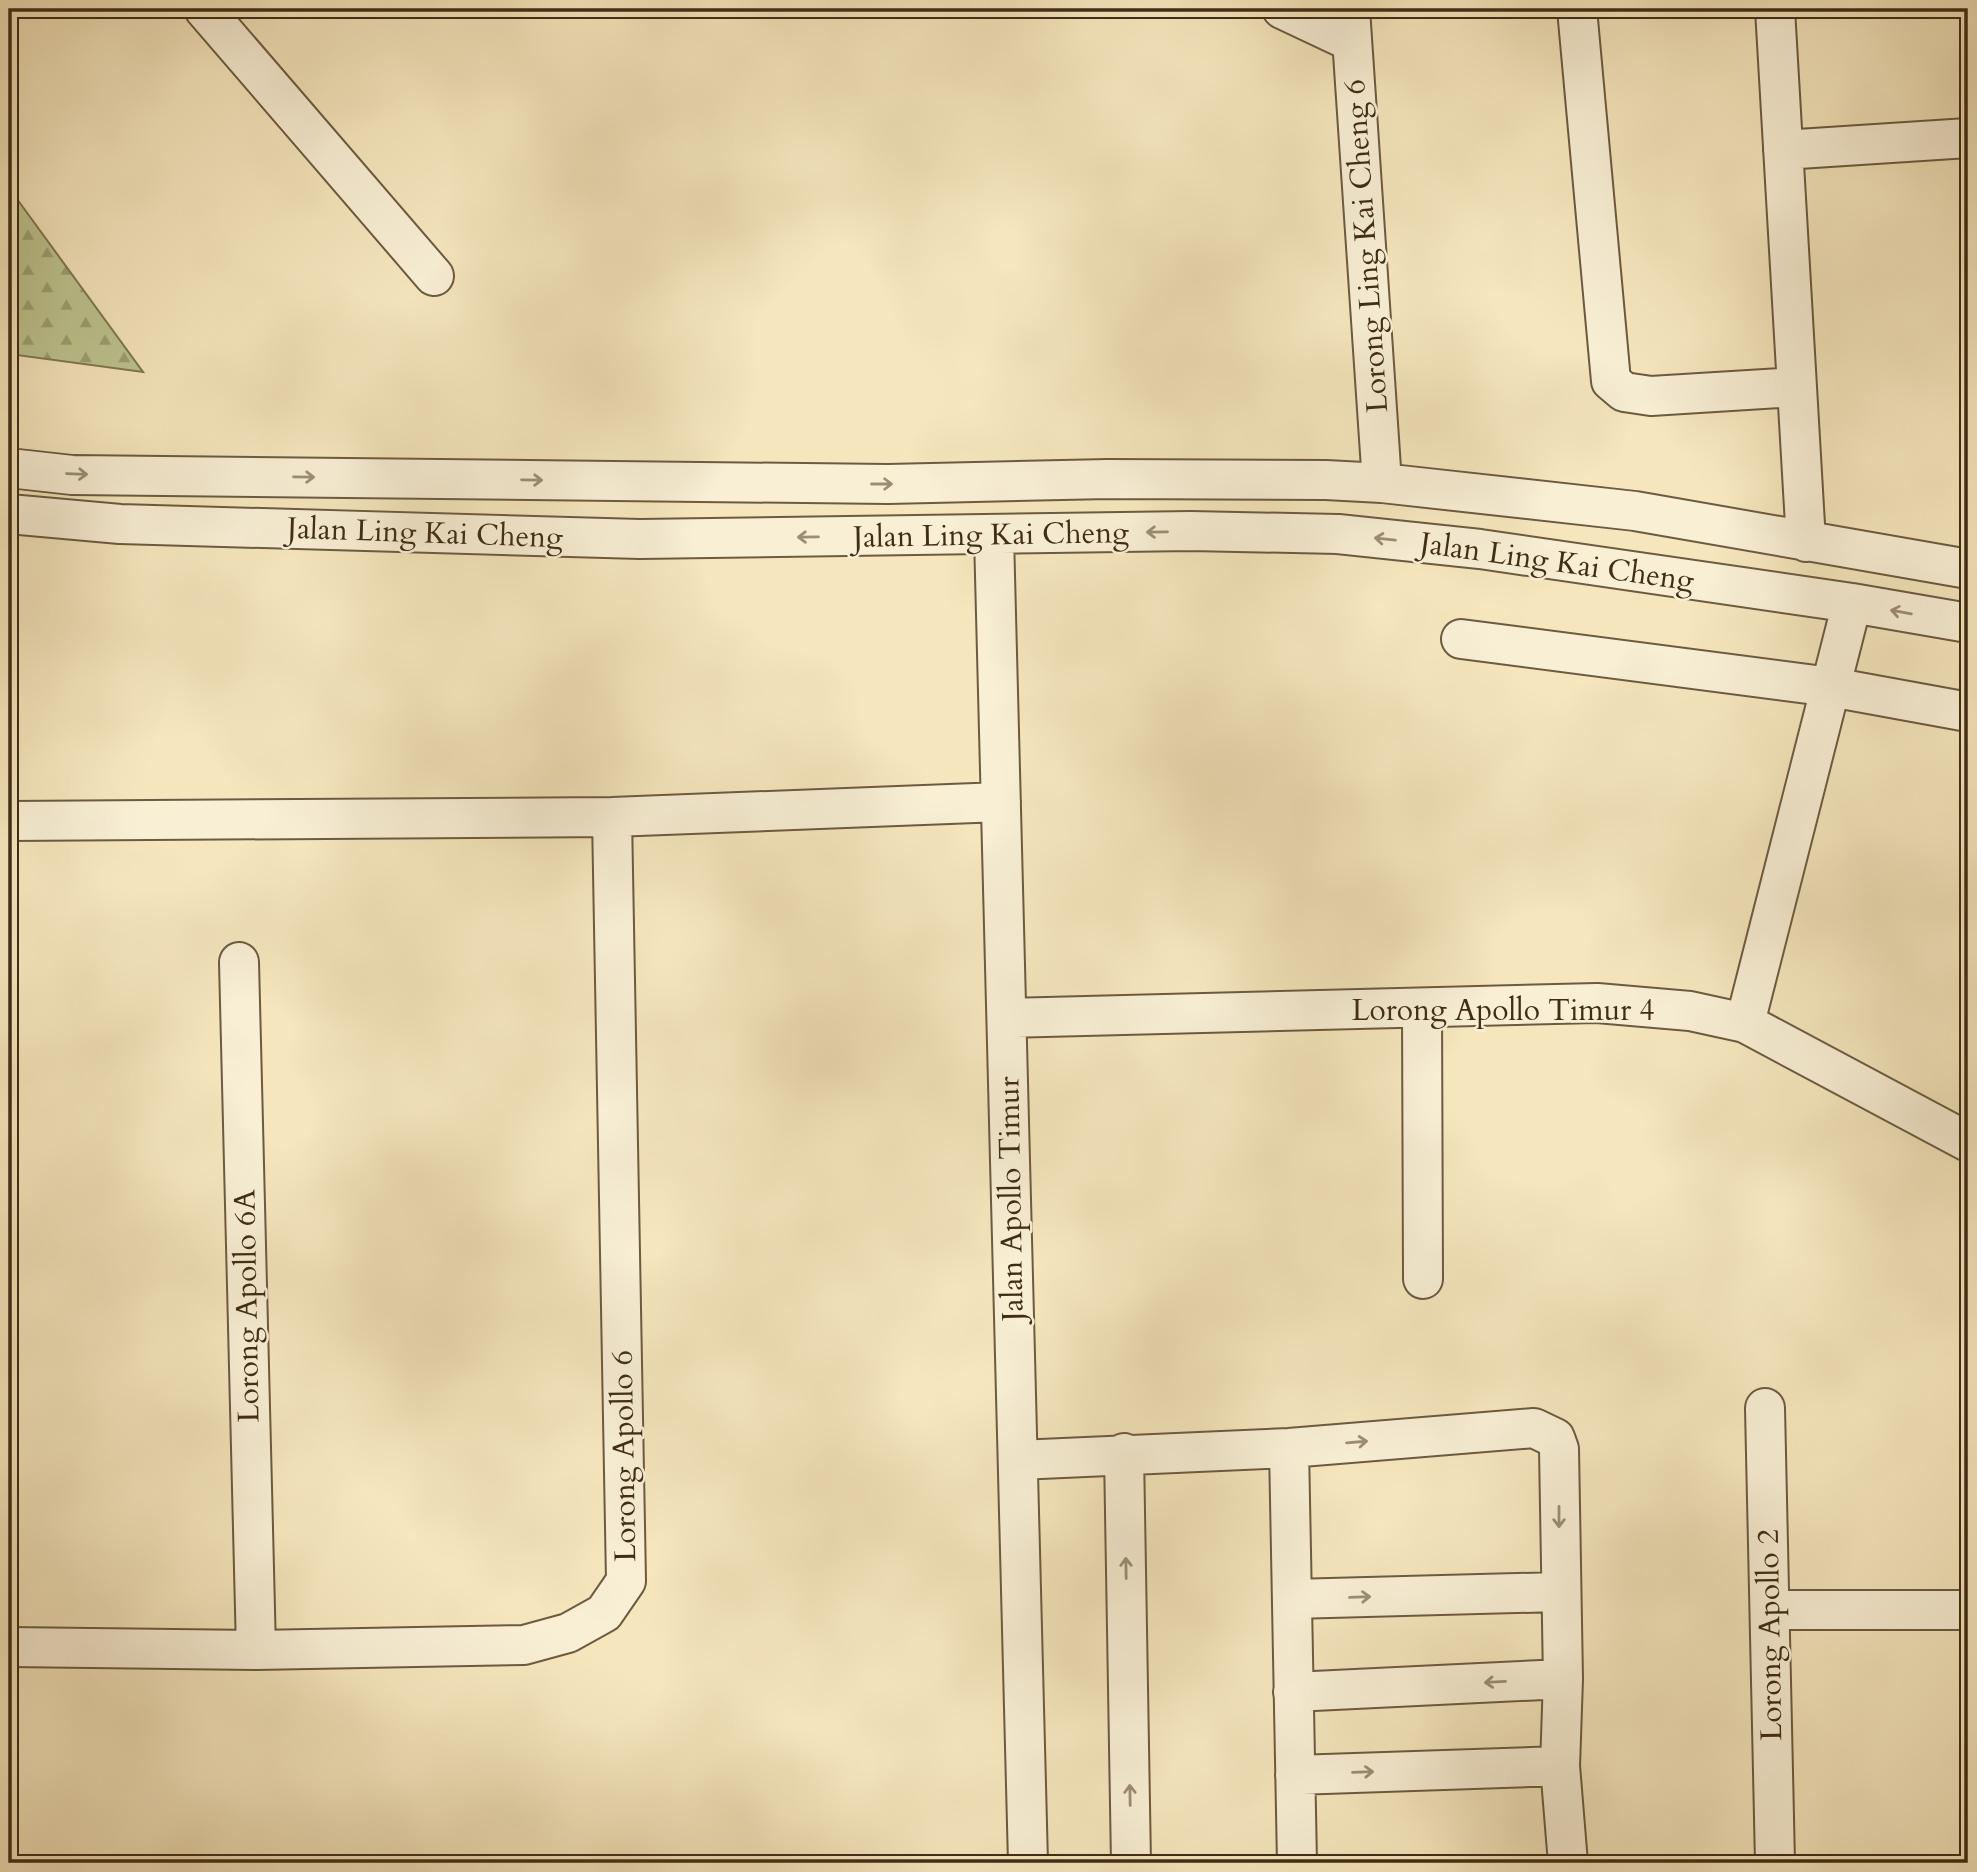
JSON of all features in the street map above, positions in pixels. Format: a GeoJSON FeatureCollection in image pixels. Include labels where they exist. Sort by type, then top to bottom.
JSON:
{"type":"FeatureCollection","features":[{"type":"Feature","properties":{"kind":"street"},"geometry":{"type":"LineString","coordinates":[[205,9],[434,276]]}},
{"type":"Feature","properties":{"kind":"street"},"geometry":{"type":"LineString","coordinates":[[1282,9],[1351,25]]}},
{"type":"Feature","properties":{"kind":"street"},"geometry":{"type":"LineString","coordinates":[[1577,9],[1611,381],[1624,392],[1651,396],[1797,387]]}},
{"type":"Feature","properties":{"kind":"street"},"geometry":{"type":"LineString","coordinates":[[1775,9],[1806,542]]}},
{"type":"Feature","properties":{"kind":"street","name":"Lorong Ling Kai Cheng 6"},"geometry":{"type":"LineString","coordinates":[[1351,25],[1382,483]]}},
{"type":"Feature","properties":{"kind":"street"},"geometry":{"type":"LineString","coordinates":[[1783,150],[1968,138]]}},
{"type":"Feature","properties":{"kind":"street","name":"Jalan Ling Kai Cheng"},"geometry":{"type":"LineString","coordinates":[[9,468],[72,475],[860,484],[1108,479],[1382,483],[1635,511],[1968,569]]}},
{"type":"Feature","properties":{"kind":"street","name":"Jalan Ling Kai Cheng"},"geometry":{"type":"LineString","coordinates":[[9,514],[120,524],[640,539],[994,536],[1191,531],[1338,534],[1480,549],[1852,603],[1968,623]]}},
{"type":"Feature","properties":{"kind":"street","name":"Jalan Apollo Timur"},"geometry":{"type":"LineString","coordinates":[[994,536],[1028,1863]]}},
{"type":"Feature","properties":{"kind":"street"},"geometry":{"type":"LineString","coordinates":[[1745,1023],[1852,603]]}},
{"type":"Feature","properties":{"kind":"street"},"geometry":{"type":"LineString","coordinates":[[1461,639],[1831,687],[1968,712]]}},
{"type":"Feature","properties":{"kind":"street"},"geometry":{"type":"LineString","coordinates":[[9,821],[612,817],[1001,802]]}},
{"type":"Feature","properties":{"kind":"street","name":"Lorong Apollo 6"},"geometry":{"type":"LineString","coordinates":[[9,1647],[256,1650],[524,1645],[568,1633],[604,1613],[626,1581],[612,817]]}},
{"type":"Feature","properties":{"kind":"street","name":"Lorong Apollo 6A"},"geometry":{"type":"LineString","coordinates":[[239,962],[256,1650]]}},
{"type":"Feature","properties":{"kind":"street","name":"Lorong Apollo Timur 4"},"geometry":{"type":"LineString","coordinates":[[1007,1018],[1422,1010],[1597,1003],[1690,1010],[1745,1023],[1968,1142]]}},
{"type":"Feature","properties":{"kind":"street"},"geometry":{"type":"LineString","coordinates":[[1422,1010],[1423,1279]]}},
{"type":"Feature","properties":{"kind":"street","name":"Lorong Apollo 2"},"geometry":{"type":"LineString","coordinates":[[1765,1408],[1775,1863]]}},
{"type":"Feature","properties":{"kind":"street"},"geometry":{"type":"LineString","coordinates":[[1018,1460],[1124,1453],[1289,1448],[1534,1428],[1555,1438],[1559,1449],[1559,1591],[1563,1679],[1560,1766],[1568,1863]]}},
{"type":"Feature","properties":{"kind":"street"},"geometry":{"type":"LineString","coordinates":[[1289,1448],[1297,1863]]}},
{"type":"Feature","properties":{"kind":"street"},"geometry":{"type":"LineString","coordinates":[[1124,1453],[1131,1863]]}},
{"type":"Feature","properties":{"kind":"street"},"geometry":{"type":"LineString","coordinates":[[1292,1599],[1559,1591]]}},
{"type":"Feature","properties":{"kind":"street"},"geometry":{"type":"LineString","coordinates":[[1770,1609],[1968,1610]]}},
{"type":"Feature","properties":{"kind":"street"},"geometry":{"type":"LineString","coordinates":[[1293,1692],[1563,1679]]}},
{"type":"Feature","properties":{"kind":"street"},"geometry":{"type":"LineString","coordinates":[[1295,1774],[1560,1766]]}},
{"type":"Feature","properties":{"kind":"green space"},"geometry":{"type":"Polygon","coordinates":[[[9,188],[143,372],[9,354],[9,188]]]}}]}
